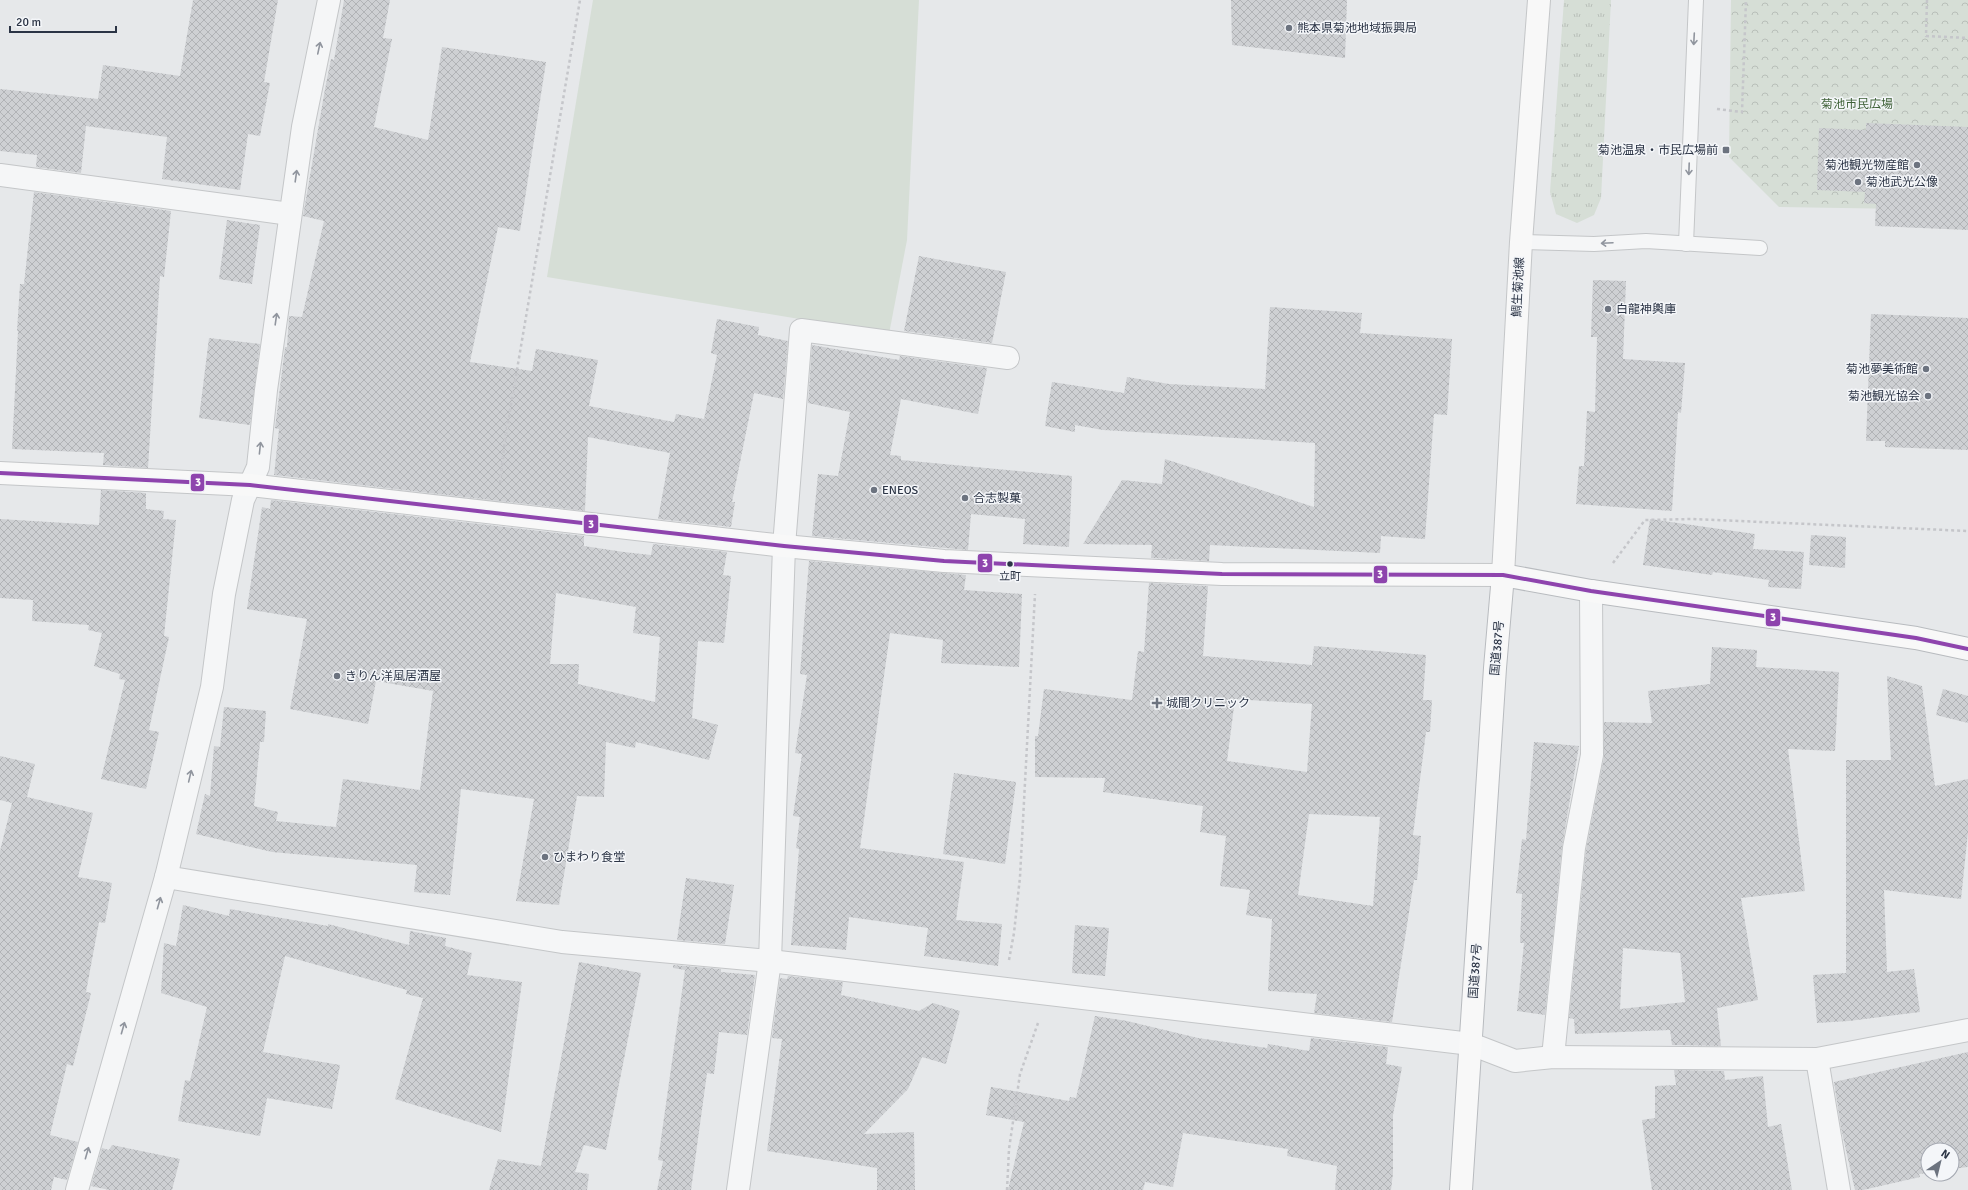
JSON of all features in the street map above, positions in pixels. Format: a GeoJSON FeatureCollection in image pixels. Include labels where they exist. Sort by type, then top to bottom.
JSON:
{"type":"FeatureCollection","features":[{"type":"Feature","properties":{"kind":"main road","name":"鯛生菊池線"},"geometry":{"type":"LineString","coordinates":[[1503,575],[1521,242],[1539,0]]}},
{"type":"Feature","properties":{"kind":"main road"},"geometry":{"type":"LineString","coordinates":[[0,473],[250,486],[497,512],[784,546],[944,561],[1222,574],[1503,575],[1591,591],[1909,637],[1968,649]]}},
{"type":"Feature","properties":{"kind":"main road","name":"国道387号"},"geometry":{"type":"LineString","coordinates":[[1461,1190],[1495,668],[1503,575]]}},
{"type":"Feature","properties":{"kind":"street"},"geometry":{"type":"LineString","coordinates":[[77,1190],[166,878],[212,687],[224,594],[243,500],[258,467],[266,390],[303,127],[329,0]]}},
{"type":"Feature","properties":{"kind":"street"},"geometry":{"type":"LineString","coordinates":[[0,175],[290,214]]}},
{"type":"Feature","properties":{"kind":"street"},"geometry":{"type":"LineString","coordinates":[[738,1190],[770,961],[784,546],[802,330],[1008,358]]}},
{"type":"Feature","properties":{"kind":"street"},"geometry":{"type":"LineString","coordinates":[[1554,1057],[1574,848],[1592,755],[1591,591]]}},
{"type":"Feature","properties":{"kind":"street"},"geometry":{"type":"LineString","coordinates":[[166,878],[555,941],[770,961],[1471,1044],[1515,1060],[1554,1057],[1817,1059],[1968,1030]]}},
{"type":"Feature","properties":{"kind":"street"},"geometry":{"type":"LineString","coordinates":[[1817,1059],[1839,1190]]}},
{"type":"Feature","properties":{"kind":"lane"},"geometry":{"type":"LineString","coordinates":[[1686,244],[1696,0]]}},
{"type":"Feature","properties":{"kind":"lane"},"geometry":{"type":"LineString","coordinates":[[1521,242],[1594,244],[1646,241],[1760,248]]}},
{"type":"Feature","properties":{"kind":"path"},"geometry":{"type":"LineString","coordinates":[[497,512],[505,440],[580,0]]}},
{"type":"Feature","properties":{"kind":"path"},"geometry":{"type":"LineString","coordinates":[[1691,106],[1742,112],[1746,0]]}},
{"type":"Feature","properties":{"kind":"path"},"geometry":{"type":"LineString","coordinates":[[1927,0],[1926,36],[1968,38]]}},
{"type":"Feature","properties":{"kind":"path"},"geometry":{"type":"LineString","coordinates":[[1591,591],[1645,520],[1693,519],[1968,531]]}},
{"type":"Feature","properties":{"kind":"path"},"geometry":{"type":"LineString","coordinates":[[1003,989],[1014,933],[1020,877],[1036,566]]}},
{"type":"Feature","properties":{"kind":"path"},"geometry":{"type":"LineString","coordinates":[[1006,1190],[1009,1149],[1020,1074],[1048,994]]}},
{"type":"Feature","properties":{"kind":"green space"},"geometry":{"type":"Polygon","coordinates":[[[593,0],[919,0],[907,240],[889,334],[547,277],[593,0]]]}},
{"type":"Feature","properties":{"kind":"green space"},"geometry":{"type":"Polygon","coordinates":[[[1564,0],[1611,0],[1601,198],[1594,215],[1577,223],[1556,214],[1550,192],[1564,0]]]}},
{"type":"Feature","properties":{"kind":"green space","name":"菊池市民広場"},"geometry":{"type":"Polygon","coordinates":[[[1731,0],[1968,0],[1968,210],[1779,207],[1729,157],[1731,0]]]}},
{"type":"Feature","properties":{"kind":"building"},"geometry":{"type":"Polygon","coordinates":[[[193,0],[278,0],[264,82],[270,83],[260,136],[248,134],[240,190],[162,179],[167,137],[86,126],[81,173],[36,167],[37,155],[0,151],[0,89],[98,99],[103,65],[180,76],[193,0]]]}},
{"type":"Feature","properties":{"kind":"building"},"geometry":{"type":"Polygon","coordinates":[[[344,0],[390,0],[383,38],[392,39],[374,127],[428,140],[442,47],[546,62],[520,231],[498,227],[470,362],[532,371],[536,349],[598,360],[589,406],[674,422],[676,414],[704,419],[717,355],[711,353],[717,319],[759,327],[758,335],[788,341],[783,399],[754,393],[732,502],[735,502],[731,527],[658,519],[670,453],[588,437],[585,511],[274,475],[279,429],[275,428],[285,347],[287,347],[289,316],[302,317],[324,221],[303,216],[325,89],[331,59],[334,60],[344,0]]]}},
{"type":"Feature","properties":{"kind":"building","name":"熊本県菊池地域振興局"},"geometry":{"type":"Polygon","coordinates":[[[1231,0],[1347,0],[1345,58],[1232,45],[1231,0]]]}},
{"type":"Feature","properties":{"kind":"building","name":"菊池観光物産館"},"geometry":{"type":"Polygon","coordinates":[[[1866,123],[1968,127],[1968,230],[1875,226],[1876,204],[1864,203],[1865,192],[1817,190],[1819,128],[1866,130],[1866,123]]]}},
{"type":"Feature","properties":{"kind":"building"},"geometry":{"type":"Polygon","coordinates":[[[34,192],[171,211],[164,277],[160,276],[148,468],[103,465],[104,453],[12,449],[20,284],[24,284],[34,192]]]}},
{"type":"Feature","properties":{"kind":"building"},"geometry":{"type":"Polygon","coordinates":[[[227,220],[260,225],[252,284],[219,279],[227,220]]]}},
{"type":"Feature","properties":{"kind":"building"},"geometry":{"type":"Polygon","coordinates":[[[919,256],[1006,272],[992,343],[904,331],[919,256]]]}},
{"type":"Feature","properties":{"kind":"building"},"geometry":{"type":"Polygon","coordinates":[[[1593,280],[1626,281],[1623,359],[1685,363],[1681,413],[1678,412],[1672,511],[1576,504],[1579,466],[1584,466],[1587,411],[1595,412],[1597,337],[1591,337],[1593,280]]]}},
{"type":"Feature","properties":{"kind":"building"},"geometry":{"type":"Polygon","coordinates":[[[1270,307],[1362,313],[1360,333],[1452,339],[1447,415],[1434,414],[1425,539],[1381,536],[1380,553],[1210,545],[1209,561],[1151,558],[1152,545],[1083,544],[1122,480],[1162,484],[1165,459],[1314,507],[1315,443],[1103,430],[1075,425],[1075,432],[1045,426],[1052,382],[1124,393],[1127,377],[1169,384],[1265,389],[1270,307]]]}},
{"type":"Feature","properties":{"kind":"building","name":"菊池観光協会"},"geometry":{"type":"Polygon","coordinates":[[[1871,314],[1968,318],[1968,450],[1885,447],[1885,441],[1866,441],[1871,314]]]}},
{"type":"Feature","properties":{"kind":"building"},"geometry":{"type":"Polygon","coordinates":[[[209,338],[260,344],[250,425],[199,418],[209,338]]]}},
{"type":"Feature","properties":{"kind":"building"},"geometry":{"type":"Polygon","coordinates":[[[812,345],[899,360],[900,356],[987,368],[978,414],[901,399],[890,455],[901,456],[901,460],[1072,476],[1069,547],[1023,544],[1025,519],[971,514],[968,550],[812,536],[818,474],[838,476],[850,412],[808,403],[812,345]]]}},
{"type":"Feature","properties":{"kind":"building"},"geometry":{"type":"Polygon","coordinates":[[[101,490],[146,493],[146,509],[164,511],[163,519],[176,520],[164,636],[169,637],[149,730],[159,732],[146,789],[101,779],[125,680],[119,679],[120,674],[94,666],[102,633],[88,630],[89,625],[32,621],[33,600],[0,598],[0,519],[99,525],[101,490]]]}},
{"type":"Feature","properties":{"kind":"building"},"geometry":{"type":"Polygon","coordinates":[[[271,500],[584,536],[584,546],[651,555],[653,544],[727,552],[723,575],[731,576],[724,643],[698,641],[692,718],[718,725],[709,760],[636,742],[635,748],[606,742],[604,797],[577,796],[559,905],[516,901],[534,799],[461,789],[450,895],[414,892],[417,865],[272,852],[196,834],[205,794],[210,796],[214,746],[220,747],[224,707],[266,711],[264,742],[260,742],[254,806],[278,812],[276,821],[336,827],[343,779],[420,790],[433,691],[376,681],[368,724],[290,709],[307,619],[247,609],[262,507],[270,509],[271,500]],[[556,593],[550,664],[579,664],[578,684],[655,702],[660,637],[633,633],[636,607],[556,593]]]}},
{"type":"Feature","properties":{"kind":"building"},"geometry":{"type":"Polygon","coordinates":[[[1650,519],[1755,534],[1753,549],[1804,552],[1801,589],[1768,587],[1769,580],[1713,572],[1712,575],[1643,565],[1650,519]]]}},
{"type":"Feature","properties":{"kind":"building"},"geometry":{"type":"Polygon","coordinates":[[[1811,535],[1846,537],[1845,568],[1809,565],[1811,535]]]}},
{"type":"Feature","properties":{"kind":"building"},"geometry":{"type":"Polygon","coordinates":[[[809,561],[966,575],[964,590],[1022,594],[1019,667],[941,663],[943,640],[890,633],[860,848],[964,862],[956,920],[1002,924],[998,966],[924,956],[928,928],[849,917],[846,950],[791,945],[799,849],[796,848],[800,817],[793,816],[802,754],[795,753],[807,675],[800,674],[809,561]]]}},
{"type":"Feature","properties":{"kind":"building"},"geometry":{"type":"Polygon","coordinates":[[[1149,583],[1208,586],[1203,656],[1312,665],[1314,646],[1426,655],[1423,700],[1432,700],[1430,732],[1426,732],[1413,835],[1421,836],[1417,880],[1414,880],[1392,1022],[1314,1013],[1317,994],[1268,991],[1272,919],[1246,915],[1250,890],[1220,886],[1226,836],[1200,832],[1203,806],[1103,792],[1105,778],[1035,777],[1035,736],[1038,736],[1044,689],[1132,700],[1138,651],[1144,652],[1149,583]],[[1235,699],[1227,761],[1307,772],[1312,704],[1235,699]],[[1309,814],[1298,895],[1373,906],[1380,817],[1309,814]]]}},
{"type":"Feature","properties":{"kind":"building"},"geometry":{"type":"Polygon","coordinates":[[[1712,647],[1757,650],[1756,667],[1839,672],[1835,751],[1788,749],[1805,891],[1741,898],[1758,1000],[1717,1008],[1721,1046],[1672,1045],[1670,1030],[1575,1034],[1574,1019],[1569,1018],[1586,850],[1604,757],[1604,722],[1652,723],[1648,691],[1710,684],[1712,647]],[[1623,948],[1620,1009],[1685,1002],[1680,953],[1623,948]]]}},
{"type":"Feature","properties":{"kind":"building"},"geometry":{"type":"Polygon","coordinates":[[[1887,676],[1922,686],[1935,786],[1968,779],[1968,832],[1961,899],[1884,890],[1887,972],[1914,969],[1920,1012],[1849,1021],[1817,1023],[1813,975],[1846,973],[1846,760],[1891,760],[1887,676]]]}},
{"type":"Feature","properties":{"kind":"building"},"geometry":{"type":"Polygon","coordinates":[[[1943,689],[1968,696],[1968,723],[1936,715],[1943,689]]]}},
{"type":"Feature","properties":{"kind":"building"},"geometry":{"type":"Polygon","coordinates":[[[1534,742],[1579,746],[1562,847],[1545,1015],[1517,1011],[1524,943],[1520,943],[1522,894],[1516,893],[1522,839],[1526,840],[1534,742]]]}},
{"type":"Feature","properties":{"kind":"building"},"geometry":{"type":"Polygon","coordinates":[[[0,756],[35,764],[27,797],[93,813],[78,877],[112,883],[105,923],[99,922],[86,992],[91,993],[73,1066],[67,1064],[50,1135],[78,1142],[67,1180],[54,1177],[51,1190],[0,1190],[0,851],[12,803],[0,800],[0,756]]]}},
{"type":"Feature","properties":{"kind":"building"},"geometry":{"type":"Polygon","coordinates":[[[954,773],[1016,782],[1005,864],[943,854],[954,773]]]}},
{"type":"Feature","properties":{"kind":"building"},"geometry":{"type":"Polygon","coordinates":[[[686,878],[734,885],[725,944],[677,940],[686,878]]]}},
{"type":"Feature","properties":{"kind":"building"},"geometry":{"type":"Polygon","coordinates":[[[183,905],[229,916],[230,909],[328,926],[328,924],[409,945],[410,931],[446,938],[445,946],[472,953],[467,975],[522,982],[501,1132],[395,1099],[423,998],[406,994],[407,990],[285,956],[263,1052],[340,1065],[332,1109],[267,1098],[260,1136],[178,1121],[185,1080],[190,1081],[207,1007],[161,993],[164,943],[176,946],[183,905]]]}},
{"type":"Feature","properties":{"kind":"building"},"geometry":{"type":"Polygon","coordinates":[[[1075,925],[1109,928],[1105,976],[1072,973],[1075,925]]]}},
{"type":"Feature","properties":{"kind":"building"},"geometry":{"type":"Polygon","coordinates":[[[579,962],[641,973],[606,1150],[584,1145],[575,1172],[589,1174],[587,1190],[489,1190],[498,1159],[541,1166],[579,962]]]}},
{"type":"Feature","properties":{"kind":"building"},"geometry":{"type":"Polygon","coordinates":[[[673,965],[721,969],[721,972],[755,975],[747,1035],[719,1032],[714,1074],[707,1073],[691,1190],[657,1190],[663,1161],[658,1160],[685,970],[673,968],[673,965]]]}},
{"type":"Feature","properties":{"kind":"building"},"geometry":{"type":"Polygon","coordinates":[[[788,976],[843,982],[841,995],[919,1011],[933,1003],[960,1011],[946,1064],[922,1057],[908,1089],[864,1134],[914,1132],[915,1190],[877,1190],[877,1168],[767,1151],[782,1039],[772,1038],[780,978],[787,979],[788,976]]]}},
{"type":"Feature","properties":{"kind":"building"},"geometry":{"type":"Polygon","coordinates":[[[1095,1016],[1127,1021],[1198,1038],[1267,1048],[1268,1044],[1309,1051],[1311,1038],[1388,1047],[1386,1064],[1402,1067],[1393,1115],[1393,1173],[1391,1190],[1335,1190],[1337,1166],[1287,1156],[1288,1149],[1183,1133],[1173,1187],[1145,1182],[1143,1190],[1008,1190],[1024,1122],[986,1115],[991,1087],[1069,1101],[1070,1097],[1076,1098],[1095,1016]]]}},
{"type":"Feature","properties":{"kind":"building"},"geometry":{"type":"Polygon","coordinates":[[[1968,1052],[1968,1167],[1960,1168],[1960,1142],[1920,1142],[1920,1177],[1863,1190],[1855,1190],[1841,1128],[1834,1082],[1968,1052]]]}},
{"type":"Feature","properties":{"kind":"building"},"geometry":{"type":"Polygon","coordinates":[[[1674,1070],[1724,1071],[1725,1080],[1763,1076],[1768,1127],[1781,1124],[1792,1190],[1652,1190],[1642,1120],[1655,1118],[1655,1086],[1676,1085],[1674,1070]]]}},
{"type":"Feature","properties":{"kind":"building"},"geometry":{"type":"Polygon","coordinates":[[[112,1145],[180,1159],[172,1190],[109,1190],[91,1186],[102,1148],[109,1150],[112,1145]]]}},
{"type":"Feature","properties":{"kind":"transit line","name":"3"},"geometry":{"type":"LineString","coordinates":[[0,473],[250,485],[784,546],[944,561],[1222,574],[1503,575],[1591,591],[1916,638],[1968,649]]}},
{"type":"Feature","properties":{"kind":"place","name":"熊本県菊池地域振興局"},"geometry":{"type":"Point","coordinates":[1289,28]}},
{"type":"Feature","properties":{"kind":"place","name":"菊池温泉・市民広場前"},"geometry":{"type":"Point","coordinates":[1726,150]}},
{"type":"Feature","properties":{"kind":"place","name":"菊池観光物産館"},"geometry":{"type":"Point","coordinates":[1917,165]}},
{"type":"Feature","properties":{"kind":"place","name":"菊池武光公像"},"geometry":{"type":"Point","coordinates":[1858,182]}},
{"type":"Feature","properties":{"kind":"place","name":"白龍神輿庫"},"geometry":{"type":"Point","coordinates":[1608,309]}},
{"type":"Feature","properties":{"kind":"place","name":"菊池夢美術館"},"geometry":{"type":"Point","coordinates":[1926,369]}},
{"type":"Feature","properties":{"kind":"place","name":"菊池観光協会"},"geometry":{"type":"Point","coordinates":[1928,396]}},
{"type":"Feature","properties":{"kind":"place","name":"ENEOS"},"geometry":{"type":"Point","coordinates":[874,490]}},
{"type":"Feature","properties":{"kind":"place","name":"合志製菓"},"geometry":{"type":"Point","coordinates":[965,498]}},
{"type":"Feature","properties":{"kind":"place","name":"立町"},"geometry":{"type":"Point","coordinates":[1010,564]}},
{"type":"Feature","properties":{"kind":"place","name":"きりん洋風居酒屋"},"geometry":{"type":"Point","coordinates":[337,676]}},
{"type":"Feature","properties":{"kind":"place","name":"城間クリニック"},"geometry":{"type":"Point","coordinates":[1157,703]}},
{"type":"Feature","properties":{"kind":"place","name":"ひまわり食堂"},"geometry":{"type":"Point","coordinates":[545,857]}}]}
